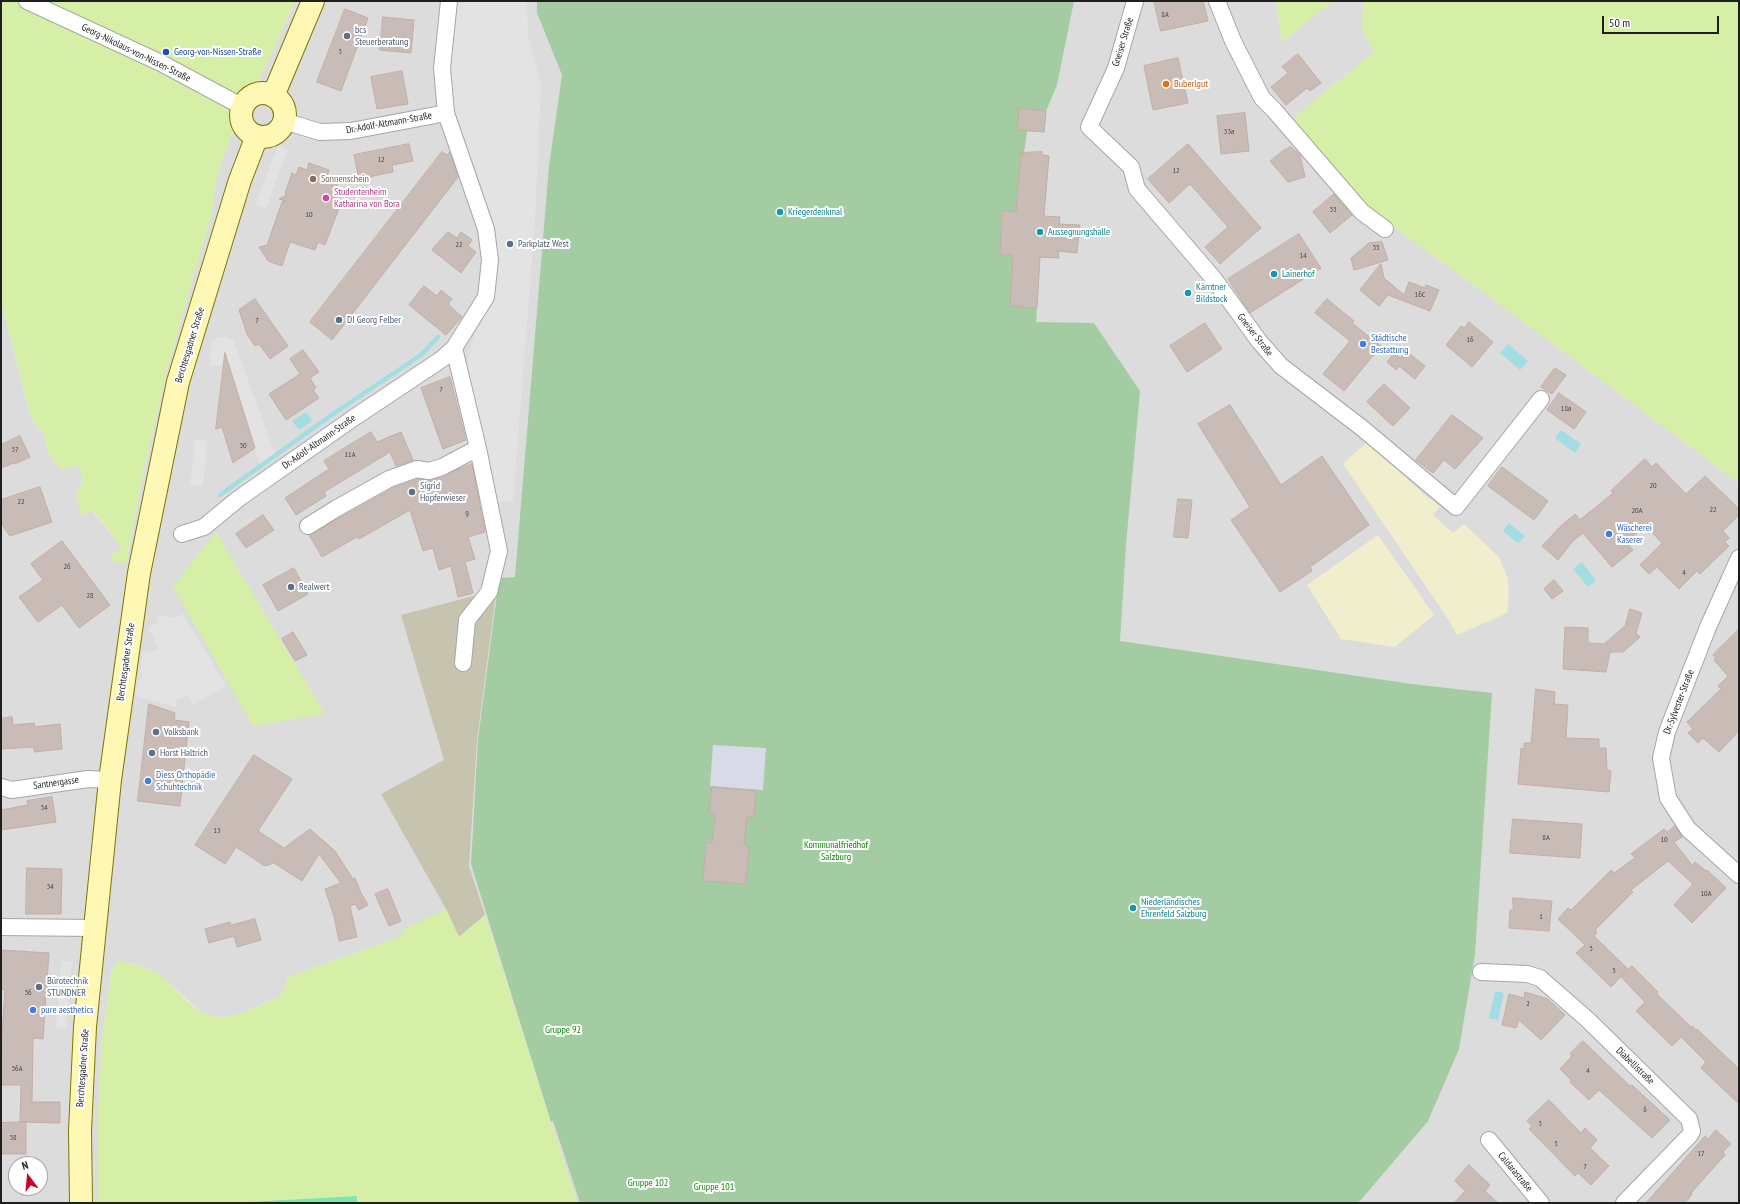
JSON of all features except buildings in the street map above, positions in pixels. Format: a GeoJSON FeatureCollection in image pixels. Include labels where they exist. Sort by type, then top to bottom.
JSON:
{"type":"FeatureCollection","features":[{"type":"Feature","properties":{"kind":"main road"},"geometry":{"type":"LineString","coordinates":[[273,96],[313,1]]}},
{"type":"Feature","properties":{"kind":"main road"},"geometry":{"type":"LineString","coordinates":[[259,94],[273,96],[279,100],[284,107],[284,121],[276,133],[270,136],[256,136],[246,128],[242,121],[243,107],[247,101],[259,94]]}},
{"type":"Feature","properties":{"kind":"main road","name":"Berchtesgadner Straße"},"geometry":{"type":"LineString","coordinates":[[81,1203],[81,1082],[95,928],[110,780],[141,565],[178,382],[240,180],[256,136]]}},
{"type":"Feature","properties":{"kind":"street","name":"Georg-Nikolaus-von-Nissen-Straße"},"geometry":{"type":"LineString","coordinates":[[27,1],[161,63],[243,107]]}},
{"type":"Feature","properties":{"kind":"street","name":"Dr.-Adolf-Altmann-Straße"},"geometry":{"type":"LineString","coordinates":[[182,534],[204,527],[238,499],[352,419],[442,359],[454,348],[486,297],[490,260],[486,229],[446,113],[442,68],[449,1]]}},
{"type":"Feature","properties":{"kind":"street","name":"Gneiser Straße"},"geometry":{"type":"LineString","coordinates":[[1135,1],[1116,68],[1090,127],[1131,167],[1137,189],[1214,279],[1259,341],[1281,366],[1362,428],[1456,507],[1541,399]]}},
{"type":"Feature","properties":{"kind":"street"},"geometry":{"type":"LineString","coordinates":[[1217,1],[1233,41],[1262,98],[1362,212],[1385,229]]}},
{"type":"Feature","properties":{"kind":"street","name":"Dr.-Adolf-Altmann-Straße"},"geometry":{"type":"LineString","coordinates":[[284,121],[320,132],[351,131],[446,113]]}},
{"type":"Feature","properties":{"kind":"street"},"geometry":{"type":"LineString","coordinates":[[454,348],[478,448],[499,551],[489,592],[467,620],[463,664]]}},
{"type":"Feature","properties":{"kind":"street"},"geometry":{"type":"LineString","coordinates":[[308,526],[389,479],[417,469],[428,472],[442,467],[478,448]]}},
{"type":"Feature","properties":{"kind":"street","name":"Dr.-Sylvester-Straße"},"geometry":{"type":"LineString","coordinates":[[1739,558],[1708,627],[1675,711],[1667,732],[1661,758],[1668,798],[1688,829],[1739,875]]}},
{"type":"Feature","properties":{"kind":"street","name":"Santnergasse"},"geometry":{"type":"LineString","coordinates":[[1,788],[12,790],[88,779],[110,780]]}},
{"type":"Feature","properties":{"kind":"street"},"geometry":{"type":"LineString","coordinates":[[1,927],[95,928]]}},
{"type":"Feature","properties":{"kind":"street","name":"Diabellistraße"},"geometry":{"type":"LineString","coordinates":[[1481,972],[1527,974],[1540,978],[1588,1020],[1689,1119],[1692,1131],[1690,1135],[1624,1203]]}},
{"type":"Feature","properties":{"kind":"street","name":"Caldarastraße"},"geometry":{"type":"LineString","coordinates":[[1489,1140],[1541,1203]]}},
{"type":"Feature","properties":{"kind":"shaded area"},"geometry":{"type":"Polygon","coordinates":[[[295,1],[1276,1],[1282,42],[1333,1],[1363,1],[1362,28],[1374,52],[1291,120],[1369,209],[1470,282],[1739,483],[1739,1203],[577,1203],[485,915],[459,937],[401,931],[403,936],[288,977],[284,992],[278,998],[234,1016],[216,1017],[202,1013],[168,982],[150,970],[128,962],[112,969],[102,1038],[98,1114],[98,1203],[1,1203],[1,300],[31,418],[45,436],[48,453],[78,465],[83,478],[76,495],[82,516],[92,510],[122,548],[113,554],[126,563],[143,473],[165,378],[210,221],[217,175],[231,136],[259,81],[295,1]]]}},
{"type":"Feature","properties":{"kind":"shaded area","name":"Parkplatz West"},"geometry":{"type":"Polygon","coordinates":[[[449,1],[527,1],[528,37],[541,84],[535,221],[513,501],[497,503],[465,367],[486,297],[490,259],[446,113],[449,1]]]}},
{"type":"Feature","properties":{"kind":"shaded area"},"geometry":{"type":"Polygon","coordinates":[[[278,145],[288,149],[266,209],[255,205],[278,145]]]}},
{"type":"Feature","properties":{"kind":"shaded area"},"geometry":{"type":"Polygon","coordinates":[[[218,337],[226,337],[234,341],[275,454],[260,465],[228,364],[209,367],[212,343],[218,337]]]}},
{"type":"Feature","properties":{"kind":"shaded area"},"geometry":{"type":"Polygon","coordinates":[[[195,440],[207,441],[203,486],[190,485],[195,440]]]}},
{"type":"Feature","properties":{"kind":"shaded area"},"geometry":{"type":"Polygon","coordinates":[[[1367,442],[1427,497],[1440,506],[1433,515],[1453,533],[1464,524],[1499,557],[1507,576],[1509,591],[1507,613],[1457,635],[1448,619],[1343,464],[1367,442]]]}},
{"type":"Feature","properties":{"kind":"shaded area"},"geometry":{"type":"Polygon","coordinates":[[[1378,535],[1434,615],[1395,647],[1341,639],[1307,585],[1378,535]]]}},
{"type":"Feature","properties":{"kind":"shaded area"},"geometry":{"type":"Polygon","coordinates":[[[498,577],[477,741],[469,866],[485,915],[459,937],[446,909],[381,794],[444,760],[401,615],[489,592],[498,577]]]}},
{"type":"Feature","properties":{"kind":"shaded area"},"geometry":{"type":"Polygon","coordinates":[[[183,614],[226,685],[193,705],[187,695],[177,700],[176,707],[136,696],[137,681],[143,679],[140,671],[143,652],[150,653],[159,648],[148,628],[158,622],[157,618],[163,615],[174,618],[183,614]]]}},
{"type":"Feature","properties":{"kind":"shaded area"},"geometry":{"type":"Polygon","coordinates":[[[713,745],[766,748],[763,790],[710,786],[713,745]]]}},
{"type":"Feature","properties":{"kind":"shaded area"},"geometry":{"type":"Polygon","coordinates":[[[61,961],[72,962],[66,1028],[56,1027],[61,961]]]}},
{"type":"Feature","properties":{"kind":"green space"},"geometry":{"type":"Polygon","coordinates":[[[1,1],[295,1],[259,81],[231,136],[217,175],[210,221],[165,378],[143,473],[126,563],[114,562],[111,559],[112,554],[122,548],[93,510],[82,516],[76,495],[83,478],[78,465],[61,470],[48,453],[45,436],[31,418],[1,300],[1,1]]]}},
{"type":"Feature","properties":{"kind":"green space","name":"Kommunalfriedhof Salzburg"},"geometry":{"type":"Polygon","coordinates":[[[537,1],[1074,1],[1057,85],[1046,111],[1044,132],[1027,131],[1024,153],[1049,156],[1044,216],[1060,217],[1060,224],[1080,225],[1077,253],[1059,251],[1059,258],[1040,257],[1036,322],[1094,323],[1140,391],[1126,545],[1120,641],[1412,684],[1492,693],[1475,954],[1459,1049],[1428,1121],[1360,1201],[1356,1203],[580,1203],[553,1121],[551,1122],[471,864],[478,740],[499,578],[515,577],[549,166],[562,75],[537,13],[537,1]]]}},
{"type":"Feature","properties":{"kind":"green space"},"geometry":{"type":"Polygon","coordinates":[[[1276,1],[1333,1],[1282,42],[1276,1]]]}},
{"type":"Feature","properties":{"kind":"green space"},"geometry":{"type":"Polygon","coordinates":[[[1363,1],[1739,1],[1739,483],[1470,282],[1369,209],[1291,120],[1374,52],[1362,28],[1363,1]]]}},
{"type":"Feature","properties":{"kind":"green space"},"geometry":{"type":"Polygon","coordinates":[[[216,532],[325,714],[253,726],[173,587],[216,532]]]}},
{"type":"Feature","properties":{"kind":"green space"},"geometry":{"type":"Polygon","coordinates":[[[446,909],[459,937],[485,915],[577,1203],[357,1203],[356,1196],[227,1203],[98,1203],[98,1114],[102,1038],[112,969],[120,961],[141,966],[160,975],[167,980],[192,1006],[207,1015],[226,1017],[242,1013],[274,1000],[281,994],[288,977],[402,936],[401,931],[446,909]]]}},
{"type":"Feature","properties":{"kind":"green space"},"geometry":{"type":"Polygon","coordinates":[[[357,1196],[357,1203],[228,1203],[357,1196]]]}},
{"type":"Feature","properties":{"kind":"water"},"geometry":{"type":"Polygon","coordinates":[[[1508,344],[1528,361],[1520,370],[1500,353],[1508,344]]]}},
{"type":"Feature","properties":{"kind":"water"},"geometry":{"type":"Polygon","coordinates":[[[306,412],[312,421],[299,430],[292,421],[306,412]]]}},
{"type":"Feature","properties":{"kind":"water"},"geometry":{"type":"Polygon","coordinates":[[[1561,430],[1581,444],[1575,453],[1555,438],[1561,430]]]}},
{"type":"Feature","properties":{"kind":"water"},"geometry":{"type":"Polygon","coordinates":[[[1509,523],[1525,536],[1518,543],[1503,531],[1509,523]]]}},
{"type":"Feature","properties":{"kind":"water"},"geometry":{"type":"Polygon","coordinates":[[[1582,562],[1596,581],[1588,587],[1573,569],[1582,562]]]}},
{"type":"Feature","properties":{"kind":"water"},"geometry":{"type":"Polygon","coordinates":[[[1495,991],[1504,993],[1498,1020],[1489,1018],[1495,991]]]}},
{"type":"Feature","properties":{"kind":"waterway"},"geometry":{"type":"LineString","coordinates":[[220,495],[333,414],[421,355],[438,337]]}},
{"type":"Feature","properties":{"kind":"place","name":"bcs Steuerberatung"},"geometry":{"type":"Point","coordinates":[347,36]}},
{"type":"Feature","properties":{"kind":"place","name":"Georg-von-Nissen-Straße"},"geometry":{"type":"Point","coordinates":[166,52]}},
{"type":"Feature","properties":{"kind":"place","name":"Buberlgut"},"geometry":{"type":"Point","coordinates":[1166,84]}},
{"type":"Feature","properties":{"kind":"place","name":"Sonnenschein"},"geometry":{"type":"Point","coordinates":[313,179]}},
{"type":"Feature","properties":{"kind":"place","name":"Studentenheim Katharina von Bora"},"geometry":{"type":"Point","coordinates":[326,198]}},
{"type":"Feature","properties":{"kind":"place","name":"Kriegerdenkmal"},"geometry":{"type":"Point","coordinates":[780,212]}},
{"type":"Feature","properties":{"kind":"place","name":"Aussegnungshalle"},"geometry":{"type":"Point","coordinates":[1040,232]}},
{"type":"Feature","properties":{"kind":"place","name":"Parkplatz West"},"geometry":{"type":"Point","coordinates":[510,244]}},
{"type":"Feature","properties":{"kind":"place","name":"Lainerhof"},"geometry":{"type":"Point","coordinates":[1274,274]}},
{"type":"Feature","properties":{"kind":"place","name":"Kärntner Bildstock"},"geometry":{"type":"Point","coordinates":[1188,293]}},
{"type":"Feature","properties":{"kind":"place","name":"DI Georg Felber"},"geometry":{"type":"Point","coordinates":[339,320]}},
{"type":"Feature","properties":{"kind":"place","name":"Städtische Bestattung"},"geometry":{"type":"Point","coordinates":[1363,344]}},
{"type":"Feature","properties":{"kind":"place","name":"Sigrid Hopferwieser"},"geometry":{"type":"Point","coordinates":[412,492]}},
{"type":"Feature","properties":{"kind":"place","name":"Wäscherei Kaserer"},"geometry":{"type":"Point","coordinates":[1609,534]}},
{"type":"Feature","properties":{"kind":"place","name":"Realwert"},"geometry":{"type":"Point","coordinates":[291,587]}},
{"type":"Feature","properties":{"kind":"place","name":"Volksbank"},"geometry":{"type":"Point","coordinates":[156,732]}},
{"type":"Feature","properties":{"kind":"place","name":"Horst Haltrich"},"geometry":{"type":"Point","coordinates":[152,753]}},
{"type":"Feature","properties":{"kind":"place","name":"Diess Orthopädie Schuhtechnik"},"geometry":{"type":"Point","coordinates":[148,781]}},
{"type":"Feature","properties":{"kind":"place","name":"Niederländisches Ehrenfeld Salzburg"},"geometry":{"type":"Point","coordinates":[1133,908]}},
{"type":"Feature","properties":{"kind":"place","name":"Bürotechnik STUNDNER"},"geometry":{"type":"Point","coordinates":[39,987]}},
{"type":"Feature","properties":{"kind":"place","name":"pure aesthetics"},"geometry":{"type":"Point","coordinates":[33,1010]}},
{"type":"Feature","properties":{"kind":"park label","name":"Gruppe 92"},"geometry":{"type":"Point","coordinates":[563,1030]}},
{"type":"Feature","properties":{"kind":"park label","name":"Gruppe 102"},"geometry":{"type":"Point","coordinates":[648,1183]}},
{"type":"Feature","properties":{"kind":"park label","name":"Gruppe 101"},"geometry":{"type":"Point","coordinates":[714,1187]}}]}
